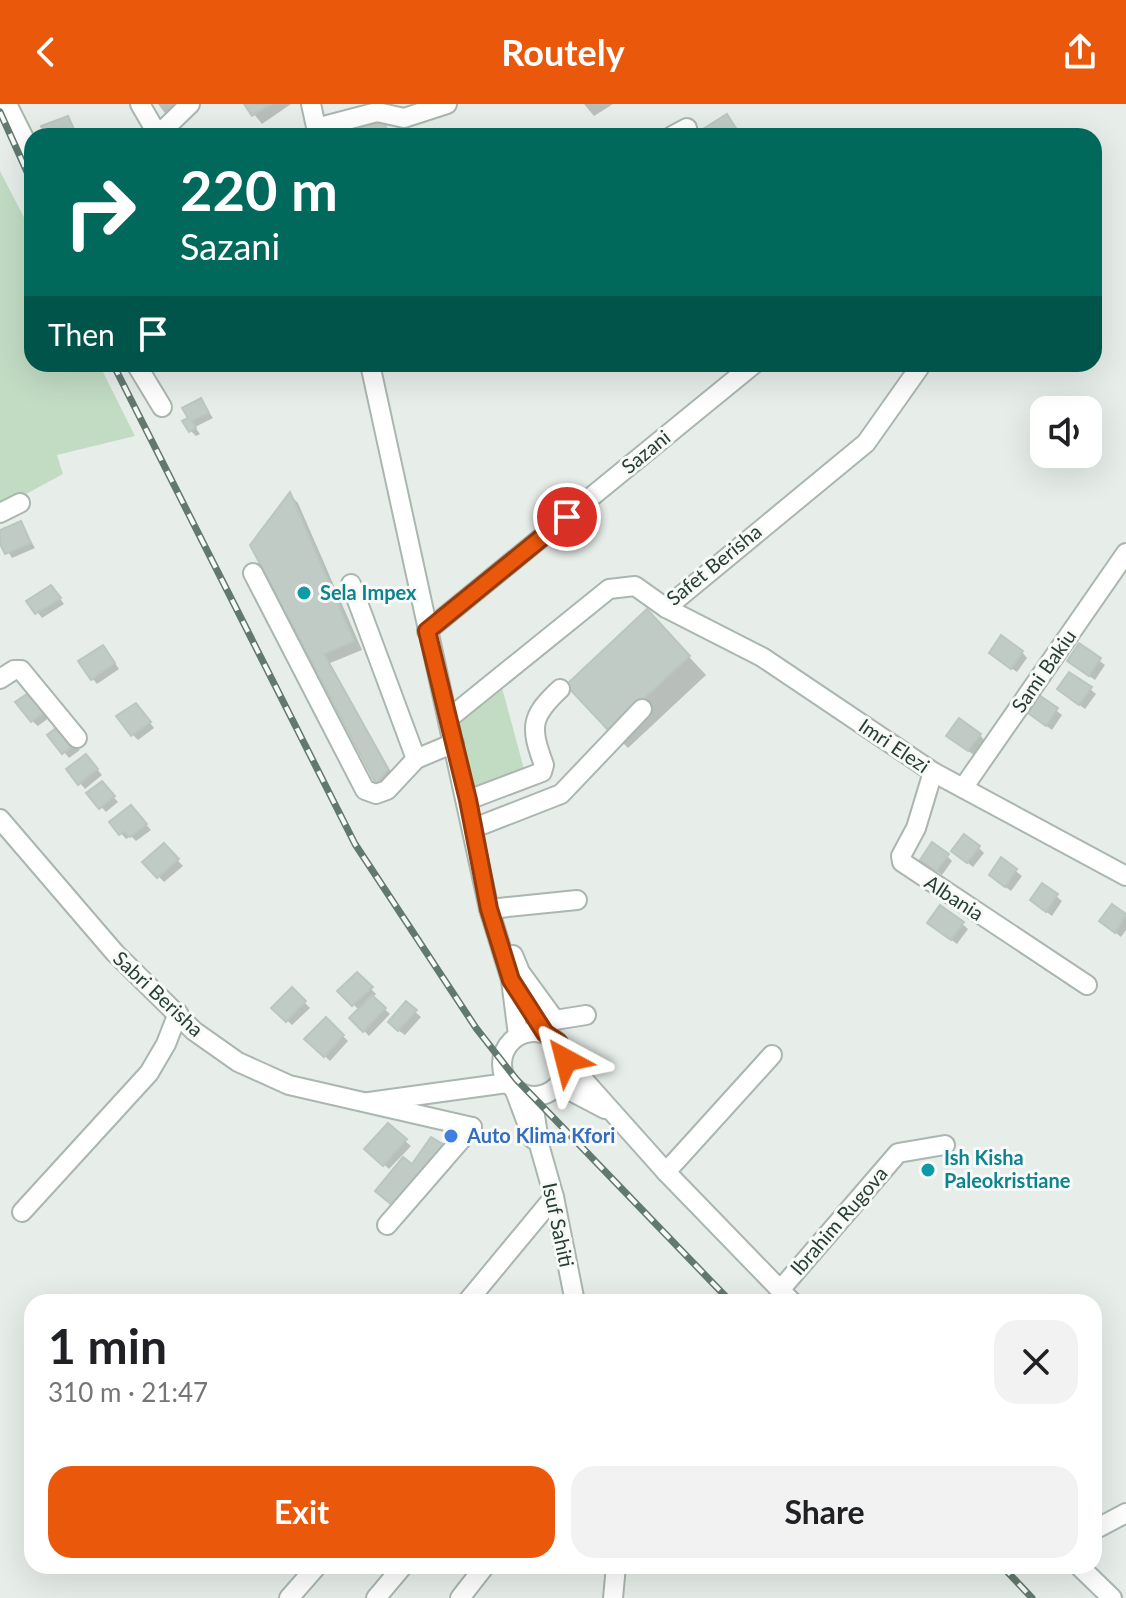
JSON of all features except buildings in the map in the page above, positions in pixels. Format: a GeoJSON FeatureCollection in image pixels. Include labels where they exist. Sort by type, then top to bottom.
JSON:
{"type":"FeatureCollection","features":[{"type":"Feature","properties":{"kind":"street"},"geometry":{"type":"LineString","coordinates":[[7,104],[24,138]]}},
{"type":"Feature","properties":{"kind":"street"},"geometry":{"type":"LineString","coordinates":[[140,104],[154,128]]}},
{"type":"Feature","properties":{"kind":"street"},"geometry":{"type":"LineString","coordinates":[[165,128],[190,104]]}},
{"type":"Feature","properties":{"kind":"street"},"geometry":{"type":"LineString","coordinates":[[311,104],[316,128]]}},
{"type":"Feature","properties":{"kind":"street"},"geometry":{"type":"LineString","coordinates":[[329,128],[377,112],[404,118],[447,104]]}},
{"type":"Feature","properties":{"kind":"street"},"geometry":{"type":"LineString","coordinates":[[141,372],[162,407]]}},
{"type":"Feature","properties":{"kind":"street"},"geometry":{"type":"LineString","coordinates":[[372,372],[427,631],[511,980],[518,1035]]}},
{"type":"Feature","properties":{"kind":"street","name":"Sazani"},"geometry":{"type":"LineString","coordinates":[[427,631],[744,372]]}},
{"type":"Feature","properties":{"kind":"street","name":"Safet Berisha"},"geometry":{"type":"LineString","coordinates":[[448,719],[609,589],[635,586],[666,608],[866,443],[916,372]]}},
{"type":"Feature","properties":{"kind":"street"},"geometry":{"type":"LineString","coordinates":[[0,513],[20,503]]}},
{"type":"Feature","properties":{"kind":"street","name":"Sami Bakiu"},"geometry":{"type":"LineString","coordinates":[[963,788],[1126,553]]}},
{"type":"Feature","properties":{"kind":"street"},"geometry":{"type":"LineString","coordinates":[[253,573],[365,790],[376,794],[387,790],[416,759],[454,743]]}},
{"type":"Feature","properties":{"kind":"street"},"geometry":{"type":"LineString","coordinates":[[351,584],[416,759]]}},
{"type":"Feature","properties":{"kind":"street","name":"Imri Elezi"},"geometry":{"type":"LineString","coordinates":[[666,608],[762,657],[933,772],[1126,876]]}},
{"type":"Feature","properties":{"kind":"street"},"geometry":{"type":"LineString","coordinates":[[0,679],[14,670],[21,670],[77,738]]}},
{"type":"Feature","properties":{"kind":"street"},"geometry":{"type":"LineString","coordinates":[[468,800],[542,772],[544,765],[534,723],[537,710],[560,689]]}},
{"type":"Feature","properties":{"kind":"street"},"geometry":{"type":"LineString","coordinates":[[474,828],[561,794],[642,709]]}},
{"type":"Feature","properties":{"kind":"street","name":"Albania"},"geometry":{"type":"LineString","coordinates":[[933,772],[916,828],[901,856],[902,862],[1087,985]]}},
{"type":"Feature","properties":{"kind":"street","name":"Sabri Berisha"},"geometry":{"type":"LineString","coordinates":[[4,829],[86,923],[194,1031],[262,1075],[362,1103],[472,1127],[387,1225]]}},
{"type":"Feature","properties":{"kind":"street"},"geometry":{"type":"LineString","coordinates":[[493,908],[577,900]]}},
{"type":"Feature","properties":{"kind":"street"},"geometry":{"type":"LineString","coordinates":[[493,908],[520,972],[550,1027],[559,1043],[566,1060],[559,1085],[552,1091],[514,1084],[505,1049],[518,1035],[550,1027],[586,1015]]}},
{"type":"Feature","properties":{"kind":"street"},"geometry":{"type":"LineString","coordinates":[[511,980],[550,1027]]}},
{"type":"Feature","properties":{"kind":"street"},"geometry":{"type":"LineString","coordinates":[[22,1212],[149,1073],[166,1044],[178,1013]]}},
{"type":"Feature","properties":{"kind":"street"},"geometry":{"type":"LineString","coordinates":[[666,1172],[772,1055]]}},
{"type":"Feature","properties":{"kind":"street","name":"Ibrahim Rugova"},"geometry":{"type":"LineString","coordinates":[[566,1060],[666,1172],[784,1294]]}},
{"type":"Feature","properties":{"kind":"street","name":"Sabri Berisha"},"geometry":{"type":"LineString","coordinates":[[362,1103],[464,1087],[514,1084]]}},
{"type":"Feature","properties":{"kind":"street","name":"Isuf Sahiti"},"geometry":{"type":"LineString","coordinates":[[514,1084],[540,1148],[554,1197],[573,1294]]}},
{"type":"Feature","properties":{"kind":"street","name":"Ibrahim Rugova"},"geometry":{"type":"LineString","coordinates":[[559,1085],[611,1111]]}},
{"type":"Feature","properties":{"kind":"street","name":"Ibrahim Rugova"},"geometry":{"type":"LineString","coordinates":[[788,1294],[898,1153],[945,1145]]}},
{"type":"Feature","properties":{"kind":"street"},"geometry":{"type":"LineString","coordinates":[[474,1294],[554,1197]]}},
{"type":"Feature","properties":{"kind":"street"},"geometry":{"type":"LineString","coordinates":[[1102,1526],[1126,1513]]}},
{"type":"Feature","properties":{"kind":"street"},"geometry":{"type":"LineString","coordinates":[[289,1598],[310,1574]]}},
{"type":"Feature","properties":{"kind":"street"},"geometry":{"type":"LineString","coordinates":[[376,1598],[396,1574]]}},
{"type":"Feature","properties":{"kind":"street"},"geometry":{"type":"LineString","coordinates":[[460,1598],[479,1574]]}},
{"type":"Feature","properties":{"kind":"street"},"geometry":{"type":"LineString","coordinates":[[613,1598],[615,1574]]}},
{"type":"Feature","properties":{"kind":"street"},"geometry":{"type":"LineString","coordinates":[[1087,1574],[1112,1598]]}},
{"type":"Feature","properties":{"kind":"green space"},"geometry":{"type":"Polygon","coordinates":[[[0,171],[24,218],[24,372],[103,372],[135,436],[57,455],[63,474],[0,508],[0,171]]]}},
{"type":"Feature","properties":{"kind":"green space"},"geometry":{"type":"Polygon","coordinates":[[[501,684],[524,769],[474,790],[454,725],[501,684]]]}},
{"type":"Feature","properties":{"kind":"railway"},"geometry":{"type":"LineString","coordinates":[[0,112],[24,165]]}},
{"type":"Feature","properties":{"kind":"railway"},"geometry":{"type":"LineString","coordinates":[[117,372],[355,844],[476,1028],[516,1079],[723,1294]]}},
{"type":"Feature","properties":{"kind":"railway"},"geometry":{"type":"LineString","coordinates":[[1010,1574],[1032,1598]]}},
{"type":"Feature","properties":{"kind":"place","name":"Sela Impex"},"geometry":{"type":"Point","coordinates":[304,593]}},
{"type":"Feature","properties":{"kind":"place","name":"Auto Klima Kfori"},"geometry":{"type":"Point","coordinates":[451,1136]}},
{"type":"Feature","properties":{"kind":"place","name":"Ish Kisha Paleokristiane"},"geometry":{"type":"Point","coordinates":[928,1170]}},
{"type":"Feature","properties":{"kind":"route"},"geometry":{"type":"LineString","coordinates":[[566,1060],[559,1043],[545,1033],[525,997],[511,980],[489,909],[468,800],[427,631],[567,517]]}}]}
